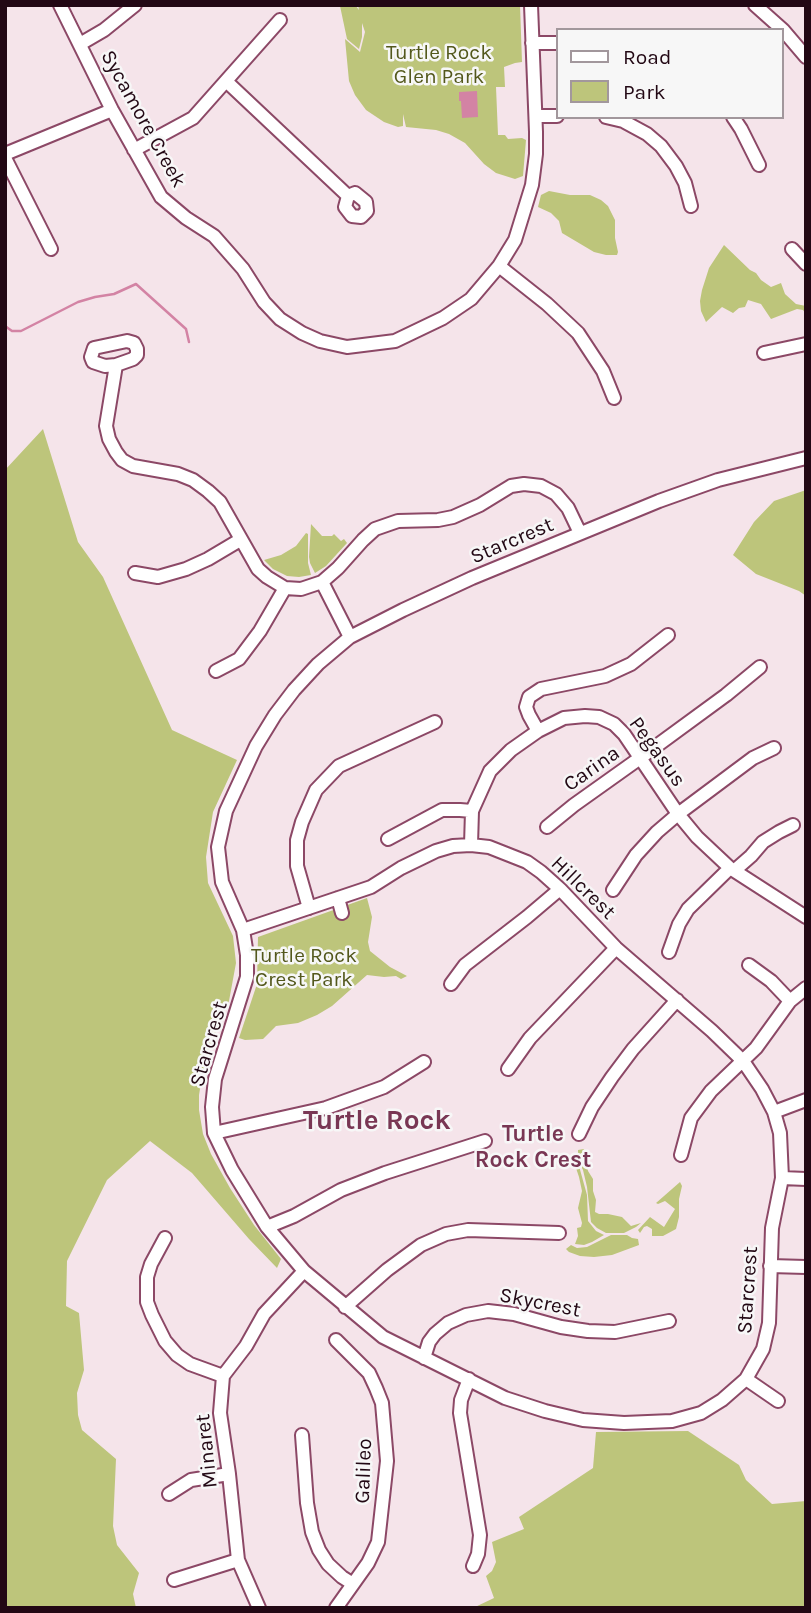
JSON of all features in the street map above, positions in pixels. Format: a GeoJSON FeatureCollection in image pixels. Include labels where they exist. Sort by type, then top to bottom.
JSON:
{"type":"FeatureCollection","features":[{"type":"Feature","properties":{"kind":"street","name":"Sycamore Creek"},"geometry":{"type":"LineString","coordinates":[[60,5],[112,110],[161,197],[186,218],[215,236],[279,319],[320,341],[347,347],[396,341],[443,318],[471,299],[499,266],[515,240],[532,185],[536,153],[531,5]]}},
{"type":"Feature","properties":{"kind":"street"},"geometry":{"type":"LineString","coordinates":[[80,44],[104,30],[135,5]]}},
{"type":"Feature","properties":{"kind":"street"},"geometry":{"type":"LineString","coordinates":[[755,5],[781,28]]}},
{"type":"Feature","properties":{"kind":"street"},"geometry":{"type":"LineString","coordinates":[[134,150],[194,118],[281,20]]}},
{"type":"Feature","properties":{"kind":"street"},"geometry":{"type":"LineString","coordinates":[[783,30],[806,57]]}},
{"type":"Feature","properties":{"kind":"street"},"geometry":{"type":"LineString","coordinates":[[532,43],[556,43]]}},
{"type":"Feature","properties":{"kind":"street"},"geometry":{"type":"LineString","coordinates":[[226,81],[348,196]]}},
{"type":"Feature","properties":{"kind":"street"},"geometry":{"type":"LineString","coordinates":[[51,249],[5,156],[112,110]]}},
{"type":"Feature","properties":{"kind":"street"},"geometry":{"type":"LineString","coordinates":[[536,116],[556,116]]}},
{"type":"Feature","properties":{"kind":"street"},"geometry":{"type":"LineString","coordinates":[[614,119],[647,134],[661,146],[677,166],[691,206]]}},
{"type":"Feature","properties":{"kind":"street"},"geometry":{"type":"LineString","coordinates":[[734,119],[759,165]]}},
{"type":"Feature","properties":{"kind":"street"},"geometry":{"type":"LineString","coordinates":[[792,249],[806,264]]}},
{"type":"Feature","properties":{"kind":"street"},"geometry":{"type":"LineString","coordinates":[[499,266],[578,333],[603,371],[614,398]]}},
{"type":"Feature","properties":{"kind":"street"},"geometry":{"type":"LineString","coordinates":[[764,353],[806,344]]}},
{"type":"Feature","properties":{"kind":"street"},"geometry":{"type":"LineString","coordinates":[[116,365],[106,425],[116,453],[133,466],[178,474],[201,485],[220,502],[258,569],[267,578],[285,588],[301,589],[322,582],[376,529],[398,521],[453,517],[480,505],[510,486],[541,486],[556,494],[568,508],[580,533]]}},
{"type":"Feature","properties":{"kind":"street","name":"Starcrest"},"geometry":{"type":"LineString","coordinates":[[782,1178],[772,1228],[769,1323],[763,1349],[746,1380],[701,1413],[671,1421],[624,1423],[583,1420],[505,1398],[383,1337],[304,1270],[267,1227],[232,1170],[214,1133],[212,1107],[215,1079],[247,977],[243,930],[222,882],[218,847],[226,811],[256,746],[275,715],[318,664],[350,637],[472,578],[659,501],[718,480],[806,458]]}},
{"type":"Feature","properties":{"kind":"street"},"geometry":{"type":"LineString","coordinates":[[135,573],[158,577],[186,569],[240,540]]}},
{"type":"Feature","properties":{"kind":"street"},"geometry":{"type":"LineString","coordinates":[[322,582],[350,637]]}},
{"type":"Feature","properties":{"kind":"street"},"geometry":{"type":"LineString","coordinates":[[216,670],[239,659],[260,631],[285,588]]}},
{"type":"Feature","properties":{"kind":"street"},"geometry":{"type":"LineString","coordinates":[[538,731],[526,706],[529,696],[541,689],[605,676],[631,664],[668,635]]}},
{"type":"Feature","properties":{"kind":"street","name":"Carina"},"geometry":{"type":"LineString","coordinates":[[547,827],[760,667]]}},
{"type":"Feature","properties":{"kind":"street","name":"Pegasus"},"geometry":{"type":"LineString","coordinates":[[471,845],[472,811],[489,771],[511,750],[538,731],[564,718],[599,718],[614,724],[624,734],[678,814],[697,837],[733,869],[806,916]]}},
{"type":"Feature","properties":{"kind":"street"},"geometry":{"type":"LineString","coordinates":[[309,908],[297,866],[297,840],[316,790],[339,766],[435,722]]}},
{"type":"Feature","properties":{"kind":"street"},"geometry":{"type":"LineString","coordinates":[[613,890],[636,855],[657,832],[753,758],[774,748]]}},
{"type":"Feature","properties":{"kind":"street"},"geometry":{"type":"LineString","coordinates":[[388,839],[442,810],[472,811]]}},
{"type":"Feature","properties":{"kind":"street"},"geometry":{"type":"LineString","coordinates":[[669,951],[688,909],[751,856],[763,842],[793,825]]}},
{"type":"Feature","properties":{"kind":"street","name":"Hillcrest"},"geometry":{"type":"LineString","coordinates":[[243,930],[370,887],[401,868],[453,846],[489,847],[527,862],[560,888],[616,948],[743,1061],[774,1112],[780,1133],[782,1178]]}},
{"type":"Feature","properties":{"kind":"street"},"geometry":{"type":"LineString","coordinates":[[451,984],[465,965],[560,888]]}},
{"type":"Feature","properties":{"kind":"street"},"geometry":{"type":"LineString","coordinates":[[338,898],[342,913]]}},
{"type":"Feature","properties":{"kind":"street"},"geometry":{"type":"LineString","coordinates":[[508,1069],[530,1038],[616,948]]}},
{"type":"Feature","properties":{"kind":"street"},"geometry":{"type":"LineString","coordinates":[[749,965],[771,981],[790,1001]]}},
{"type":"Feature","properties":{"kind":"street"},"geometry":{"type":"LineString","coordinates":[[681,1155],[691,1118],[711,1091],[756,1048],[790,1001],[806,988]]}},
{"type":"Feature","properties":{"kind":"street"},"geometry":{"type":"LineString","coordinates":[[579,1134],[612,1076],[677,1000]]}},
{"type":"Feature","properties":{"kind":"street"},"geometry":{"type":"LineString","coordinates":[[214,1133],[326,1108],[384,1087],[424,1062]]}},
{"type":"Feature","properties":{"kind":"street"},"geometry":{"type":"LineString","coordinates":[[774,1112],[806,1100]]}},
{"type":"Feature","properties":{"kind":"street"},"geometry":{"type":"LineString","coordinates":[[267,1227],[294,1216],[341,1190],[485,1141]]}},
{"type":"Feature","properties":{"kind":"street"},"geometry":{"type":"LineString","coordinates":[[782,1178],[806,1178]]}},
{"type":"Feature","properties":{"kind":"street"},"geometry":{"type":"LineString","coordinates":[[345,1307],[387,1270],[421,1245],[446,1234],[468,1230],[559,1233]]}},
{"type":"Feature","properties":{"kind":"street"},"geometry":{"type":"LineString","coordinates":[[165,1238],[147,1277],[147,1302],[152,1315],[177,1356],[190,1364],[223,1376],[246,1346],[264,1314],[304,1270]]}},
{"type":"Feature","properties":{"kind":"street"},"geometry":{"type":"LineString","coordinates":[[771,1266],[806,1267]]}},
{"type":"Feature","properties":{"kind":"street","name":"Skycrest"},"geometry":{"type":"LineString","coordinates":[[424,1358],[429,1342],[448,1323],[466,1315],[488,1311],[514,1314],[561,1327],[588,1331],[615,1332],[669,1321]]}},
{"type":"Feature","properties":{"kind":"street","name":"Galileo"},"geometry":{"type":"LineString","coordinates":[[336,1340],[369,1373],[376,1388],[382,1403],[386,1450],[378,1542],[368,1563],[336,1608]]}},
{"type":"Feature","properties":{"kind":"street","name":"Minaret"},"geometry":{"type":"LineString","coordinates":[[223,1376],[220,1413],[238,1560],[259,1608]]}},
{"type":"Feature","properties":{"kind":"street"},"geometry":{"type":"LineString","coordinates":[[469,1379],[461,1400],[460,1413],[480,1535],[478,1554],[473,1566]]}},
{"type":"Feature","properties":{"kind":"street"},"geometry":{"type":"LineString","coordinates":[[746,1380],[778,1401]]}},
{"type":"Feature","properties":{"kind":"street"},"geometry":{"type":"LineString","coordinates":[[302,1434],[312,1532],[328,1564],[353,1584]]}},
{"type":"Feature","properties":{"kind":"street"},"geometry":{"type":"LineString","coordinates":[[169,1494],[191,1480],[229,1474]]}},
{"type":"Feature","properties":{"kind":"street"},"geometry":{"type":"LineString","coordinates":[[174,1580],[238,1560]]}},
{"type":"Feature","properties":{"kind":"green space","name":"Turtle Rock Glen Park"},"geometry":{"type":"Polygon","coordinates":[[[355,5],[359,10],[358,5],[520,5],[522,62],[504,67],[505,87],[496,87],[498,135],[505,135],[508,139],[526,140],[523,176],[515,179],[496,173],[465,143],[449,134],[406,127],[403,114],[403,126],[398,127],[384,122],[366,110],[349,81],[345,39],[360,52],[365,32],[362,23],[359,49],[347,39],[340,6],[355,5]]]}},
{"type":"Feature","properties":{"kind":"green space"},"geometry":{"type":"Polygon","coordinates":[[[549,191],[590,195],[608,206],[615,220],[617,255],[594,252],[562,233],[559,221],[551,213],[538,207],[541,195],[549,191]]]}},
{"type":"Feature","properties":{"kind":"green space"},"geometry":{"type":"Polygon","coordinates":[[[724,245],[771,287],[781,283],[785,294],[796,304],[806,306],[806,314],[797,309],[771,319],[761,304],[748,300],[745,307],[733,313],[722,307],[706,322],[701,311],[702,290],[709,268],[724,245]]]}},
{"type":"Feature","properties":{"kind":"green space"},"geometry":{"type":"Polygon","coordinates":[[[43,429],[78,542],[103,577],[172,730],[237,760],[213,812],[206,857],[208,883],[233,936],[236,963],[229,1001],[216,1031],[202,1077],[199,1110],[203,1134],[211,1154],[254,1225],[281,1259],[277,1268],[192,1173],[150,1141],[107,1180],[67,1261],[66,1306],[79,1313],[84,1370],[77,1393],[78,1415],[82,1430],[116,1459],[113,1526],[117,1545],[139,1573],[133,1594],[136,1608],[5,1608],[5,470],[43,429]]]}},
{"type":"Feature","properties":{"kind":"green space"},"geometry":{"type":"Polygon","coordinates":[[[806,490],[806,596],[756,574],[733,555],[754,522],[774,501],[806,490]]]}},
{"type":"Feature","properties":{"kind":"green space"},"geometry":{"type":"Polygon","coordinates":[[[311,524],[322,536],[334,534],[347,543],[326,566],[315,573],[309,557],[311,524]]]}},
{"type":"Feature","properties":{"kind":"green space"},"geometry":{"type":"Polygon","coordinates":[[[306,533],[311,575],[287,576],[273,569],[264,560],[281,555],[296,546],[306,533]]]}},
{"type":"Feature","properties":{"kind":"green space","name":"Turtle Rock Crest Park"},"geometry":{"type":"Polygon","coordinates":[[[367,898],[372,917],[368,942],[370,951],[407,976],[401,979],[396,976],[367,975],[332,1006],[317,1015],[298,1023],[276,1026],[263,1039],[239,1038],[257,984],[258,937],[367,898]]]}},
{"type":"Feature","properties":{"kind":"green space"},"geometry":{"type":"Polygon","coordinates":[[[584,1149],[588,1171],[593,1179],[595,1212],[622,1217],[631,1226],[641,1223],[636,1227],[624,1233],[606,1233],[591,1222],[587,1187],[578,1160],[578,1150],[584,1149]]]}},
{"type":"Feature","properties":{"kind":"green space"},"geometry":{"type":"Polygon","coordinates":[[[557,1157],[579,1166],[587,1195],[588,1221],[596,1231],[604,1235],[584,1245],[575,1244],[577,1228],[581,1227],[582,1223],[578,1208],[582,1191],[579,1177],[576,1168],[569,1163],[560,1162],[557,1157]]]}},
{"type":"Feature","properties":{"kind":"green space"},"geometry":{"type":"Polygon","coordinates":[[[680,1182],[682,1186],[676,1229],[663,1236],[652,1236],[652,1229],[647,1226],[640,1233],[638,1230],[650,1217],[664,1227],[675,1209],[665,1201],[656,1203],[680,1182]]]}},
{"type":"Feature","properties":{"kind":"green space"},"geometry":{"type":"Polygon","coordinates":[[[611,1235],[627,1235],[638,1239],[639,1245],[612,1255],[594,1257],[580,1256],[566,1249],[571,1245],[577,1248],[587,1247],[611,1235]]]}},
{"type":"Feature","properties":{"kind":"green space"},"geometry":{"type":"Polygon","coordinates":[[[688,1431],[739,1465],[746,1480],[772,1504],[806,1501],[806,1608],[473,1608],[494,1598],[486,1576],[496,1562],[492,1542],[524,1529],[519,1517],[593,1468],[596,1432],[688,1431]]]}},
{"type":"Feature","properties":{"kind":"shaded area"},"geometry":{"type":"Polygon","coordinates":[[[477,91],[478,117],[462,118],[459,92],[477,91]]]}},
{"type":"Feature","properties":{"kind":"waterway"},"geometry":{"type":"LineString","coordinates":[[5,326],[12,331],[21,331],[78,302],[114,294],[136,284],[186,329],[189,342]]}},
{"type":"Feature","properties":{"kind":"district","name":"Turtle Rock"},"geometry":{"type":"Point","coordinates":[377,1121]}},
{"type":"Feature","properties":{"kind":"district","name":"Turtle Rock Crest"},"geometry":{"type":"Point","coordinates":[533,1147]}}]}
